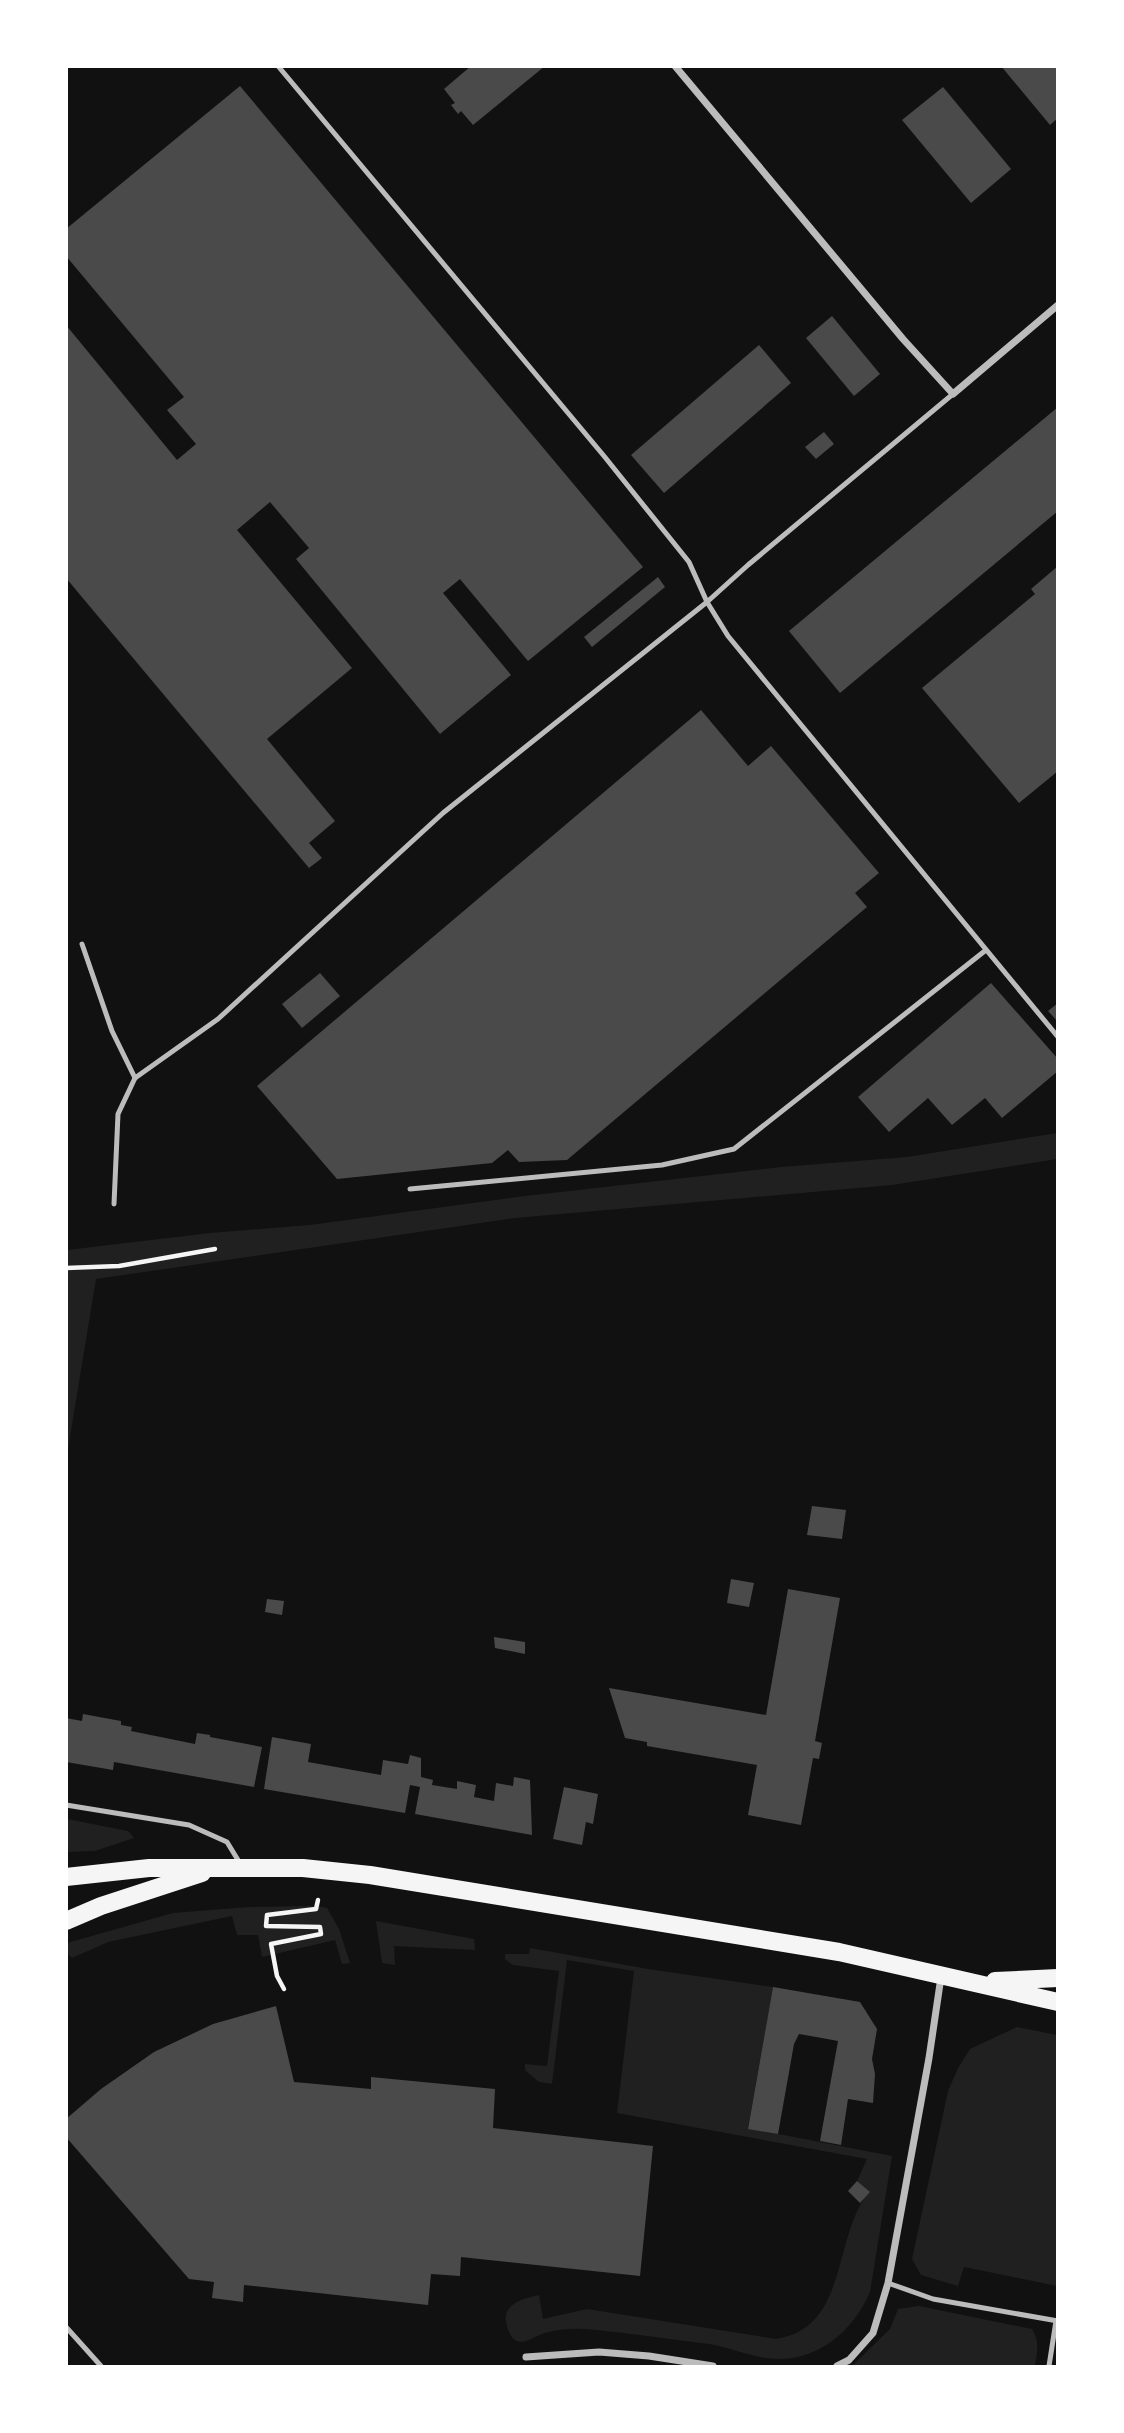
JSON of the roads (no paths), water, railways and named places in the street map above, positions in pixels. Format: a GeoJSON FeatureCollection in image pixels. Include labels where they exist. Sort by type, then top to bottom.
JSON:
{"type":"FeatureCollection","features":[{"type":"Feature","properties":{"kind":"main road"},"geometry":{"type":"LineString","coordinates":[[66,1877],[149,1868],[242,1867],[303,1868],[370,1875],[839,1952],[1058,2002]]}},
{"type":"Feature","properties":{"kind":"main road"},"geometry":{"type":"LineString","coordinates":[[66,1920],[214,1869]]}},
{"type":"Feature","properties":{"kind":"main road"},"geometry":{"type":"LineString","coordinates":[[971,1983],[1058,1978]]}},
{"type":"Feature","properties":{"kind":"street"},"geometry":{"type":"LineString","coordinates":[[675,66],[894,330],[953,394],[1058,305]]}},
{"type":"Feature","properties":{"kind":"street"},"geometry":{"type":"LineString","coordinates":[[837,2367],[849,2360],[873,2333],[888,2283],[925,2084],[941,1975]]}},
{"type":"Feature","properties":{"kind":"street"},"geometry":{"type":"LineString","coordinates":[[526,2357],[599,2352],[649,2356],[713,2367]]}},
{"type":"Feature","properties":{"kind":"lane"},"geometry":{"type":"LineString","coordinates":[[278,66],[604,456],[689,562],[707,602],[728,636],[1058,1037]]}},
{"type":"Feature","properties":{"kind":"lane"},"geometry":{"type":"LineString","coordinates":[[114,1204],[118,1114],[135,1079],[218,1019],[443,813],[707,602],[953,394]]}},
{"type":"Feature","properties":{"kind":"lane"},"geometry":{"type":"LineString","coordinates":[[82,944],[113,1031],[135,1079]]}},
{"type":"Feature","properties":{"kind":"lane"},"geometry":{"type":"LineString","coordinates":[[410,1189],[662,1165],[734,1149],[986,950]]}},
{"type":"Feature","properties":{"kind":"lane"},"geometry":{"type":"LineString","coordinates":[[66,1805],[189,1825],[227,1842],[242,1867]]}},
{"type":"Feature","properties":{"kind":"lane"},"geometry":{"type":"LineString","coordinates":[[888,2283],[933,2299],[1057,2321],[1049,2367]]}},
{"type":"Feature","properties":{"kind":"lane"},"geometry":{"type":"LineString","coordinates":[[66,2327],[101,2367]]}}]}
